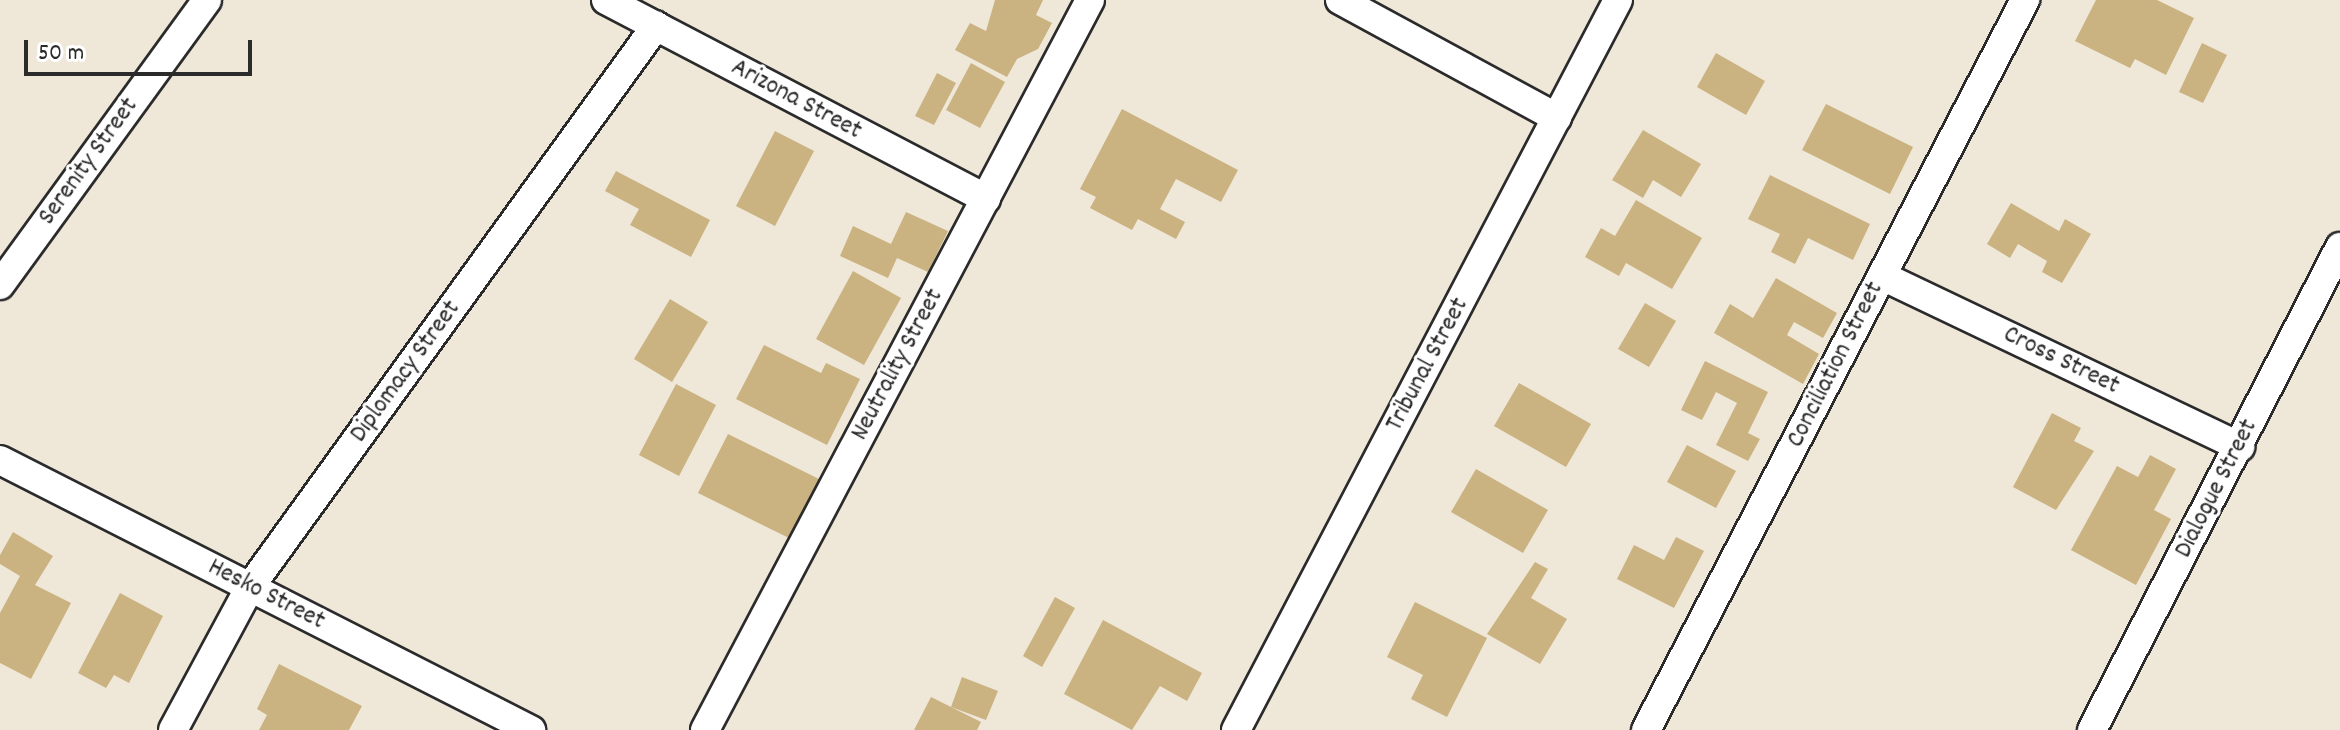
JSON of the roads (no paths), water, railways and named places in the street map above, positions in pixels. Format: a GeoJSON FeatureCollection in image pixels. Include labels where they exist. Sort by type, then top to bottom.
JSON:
{"type":"FeatureCollection","features":[{"type":"Feature","properties":{"kind":"street","name":"Serenity Street"},"geometry":{"type":"LineString","coordinates":[[0,285],[207,0]]}},
{"type":"Feature","properties":{"kind":"street","name":"Arizona Street"},"geometry":{"type":"LineString","coordinates":[[606,0],[986,199]]}},
{"type":"Feature","properties":{"kind":"street","name":"Neutrality Street"},"geometry":{"type":"LineString","coordinates":[[705,730],[1090,0]]}},
{"type":"Feature","properties":{"kind":"street"},"geometry":{"type":"LineString","coordinates":[[1340,0],[1557,118]]}},
{"type":"Feature","properties":{"kind":"street","name":"Tribunal Street"},"geometry":{"type":"LineString","coordinates":[[1236,730],[1618,0]]}},
{"type":"Feature","properties":{"kind":"street","name":"Conciliation Street"},"geometry":{"type":"LineString","coordinates":[[1646,730],[2025,0]]}},
{"type":"Feature","properties":{"kind":"street","name":"Diplomacy Street"},"geometry":{"type":"LineString","coordinates":[[173,730],[250,587],[656,26]]}},
{"type":"Feature","properties":{"kind":"street","name":"Dialogue Street"},"geometry":{"type":"LineString","coordinates":[[2092,730],[2340,247]]}},
{"type":"Feature","properties":{"kind":"street","name":"Cross Street"},"geometry":{"type":"LineString","coordinates":[[1882,276],[2240,447]]}},
{"type":"Feature","properties":{"kind":"street","name":"Hesko Street"},"geometry":{"type":"LineString","coordinates":[[0,460],[531,730]]}}]}
